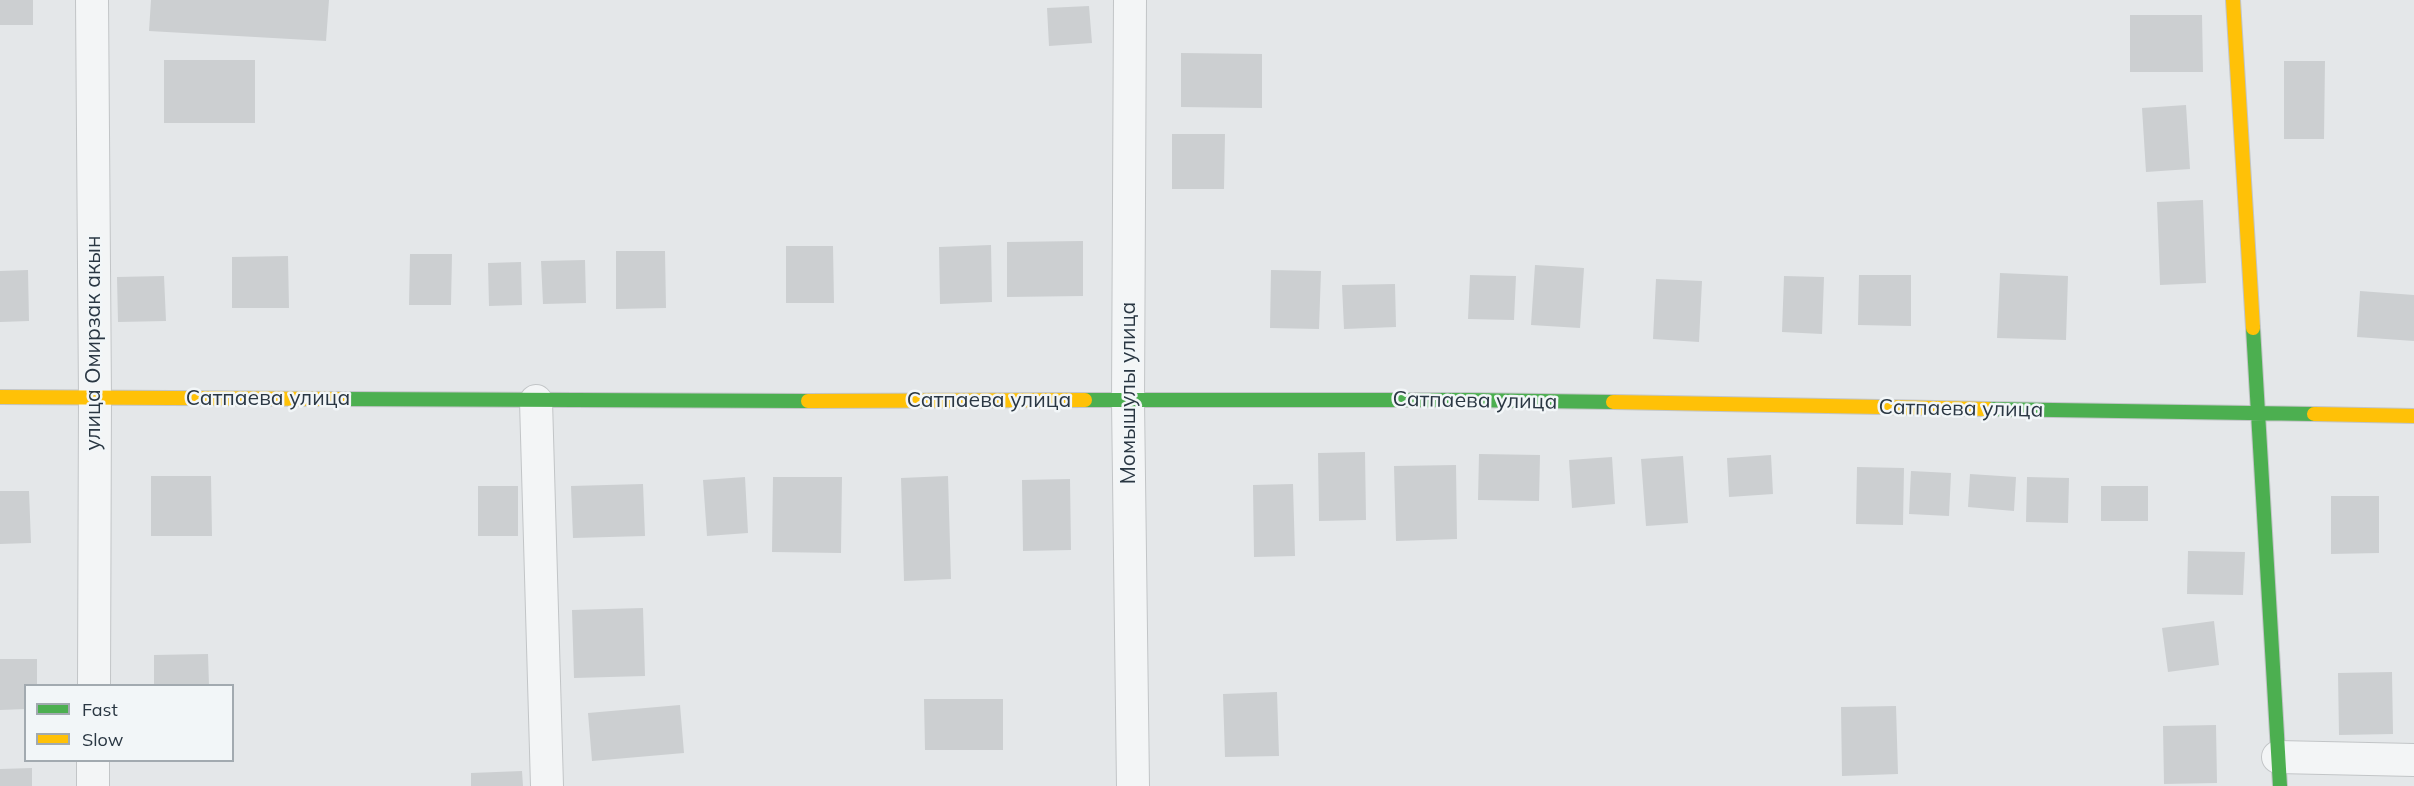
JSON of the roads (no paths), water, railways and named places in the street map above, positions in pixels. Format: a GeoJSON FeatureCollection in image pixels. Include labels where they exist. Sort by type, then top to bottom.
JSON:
{"type":"FeatureCollection","features":[{"type":"Feature","properties":{"kind":"street","name":"улица Омирзак акын"},"geometry":{"type":"LineString","coordinates":[[92,0],[95,398],[94,684]]}},
{"type":"Feature","properties":{"kind":"street","name":"Момышулы улица"},"geometry":{"type":"LineString","coordinates":[[1130,0],[1128,401],[1133,786]]}},
{"type":"Feature","properties":{"kind":"street"},"geometry":{"type":"LineString","coordinates":[[2233,0],[2279,771],[2414,760]]}},
{"type":"Feature","properties":{"kind":"street","name":"Сатпаева улица"},"geometry":{"type":"LineString","coordinates":[[0,397],[536,401],[1467,400],[2414,416]]}},
{"type":"Feature","properties":{"kind":"street"},"geometry":{"type":"LineString","coordinates":[[536,401],[547,786]]}},
{"type":"Feature","properties":{"kind":"street"},"geometry":{"type":"LineString","coordinates":[[93,762],[93,786]]}}]}
